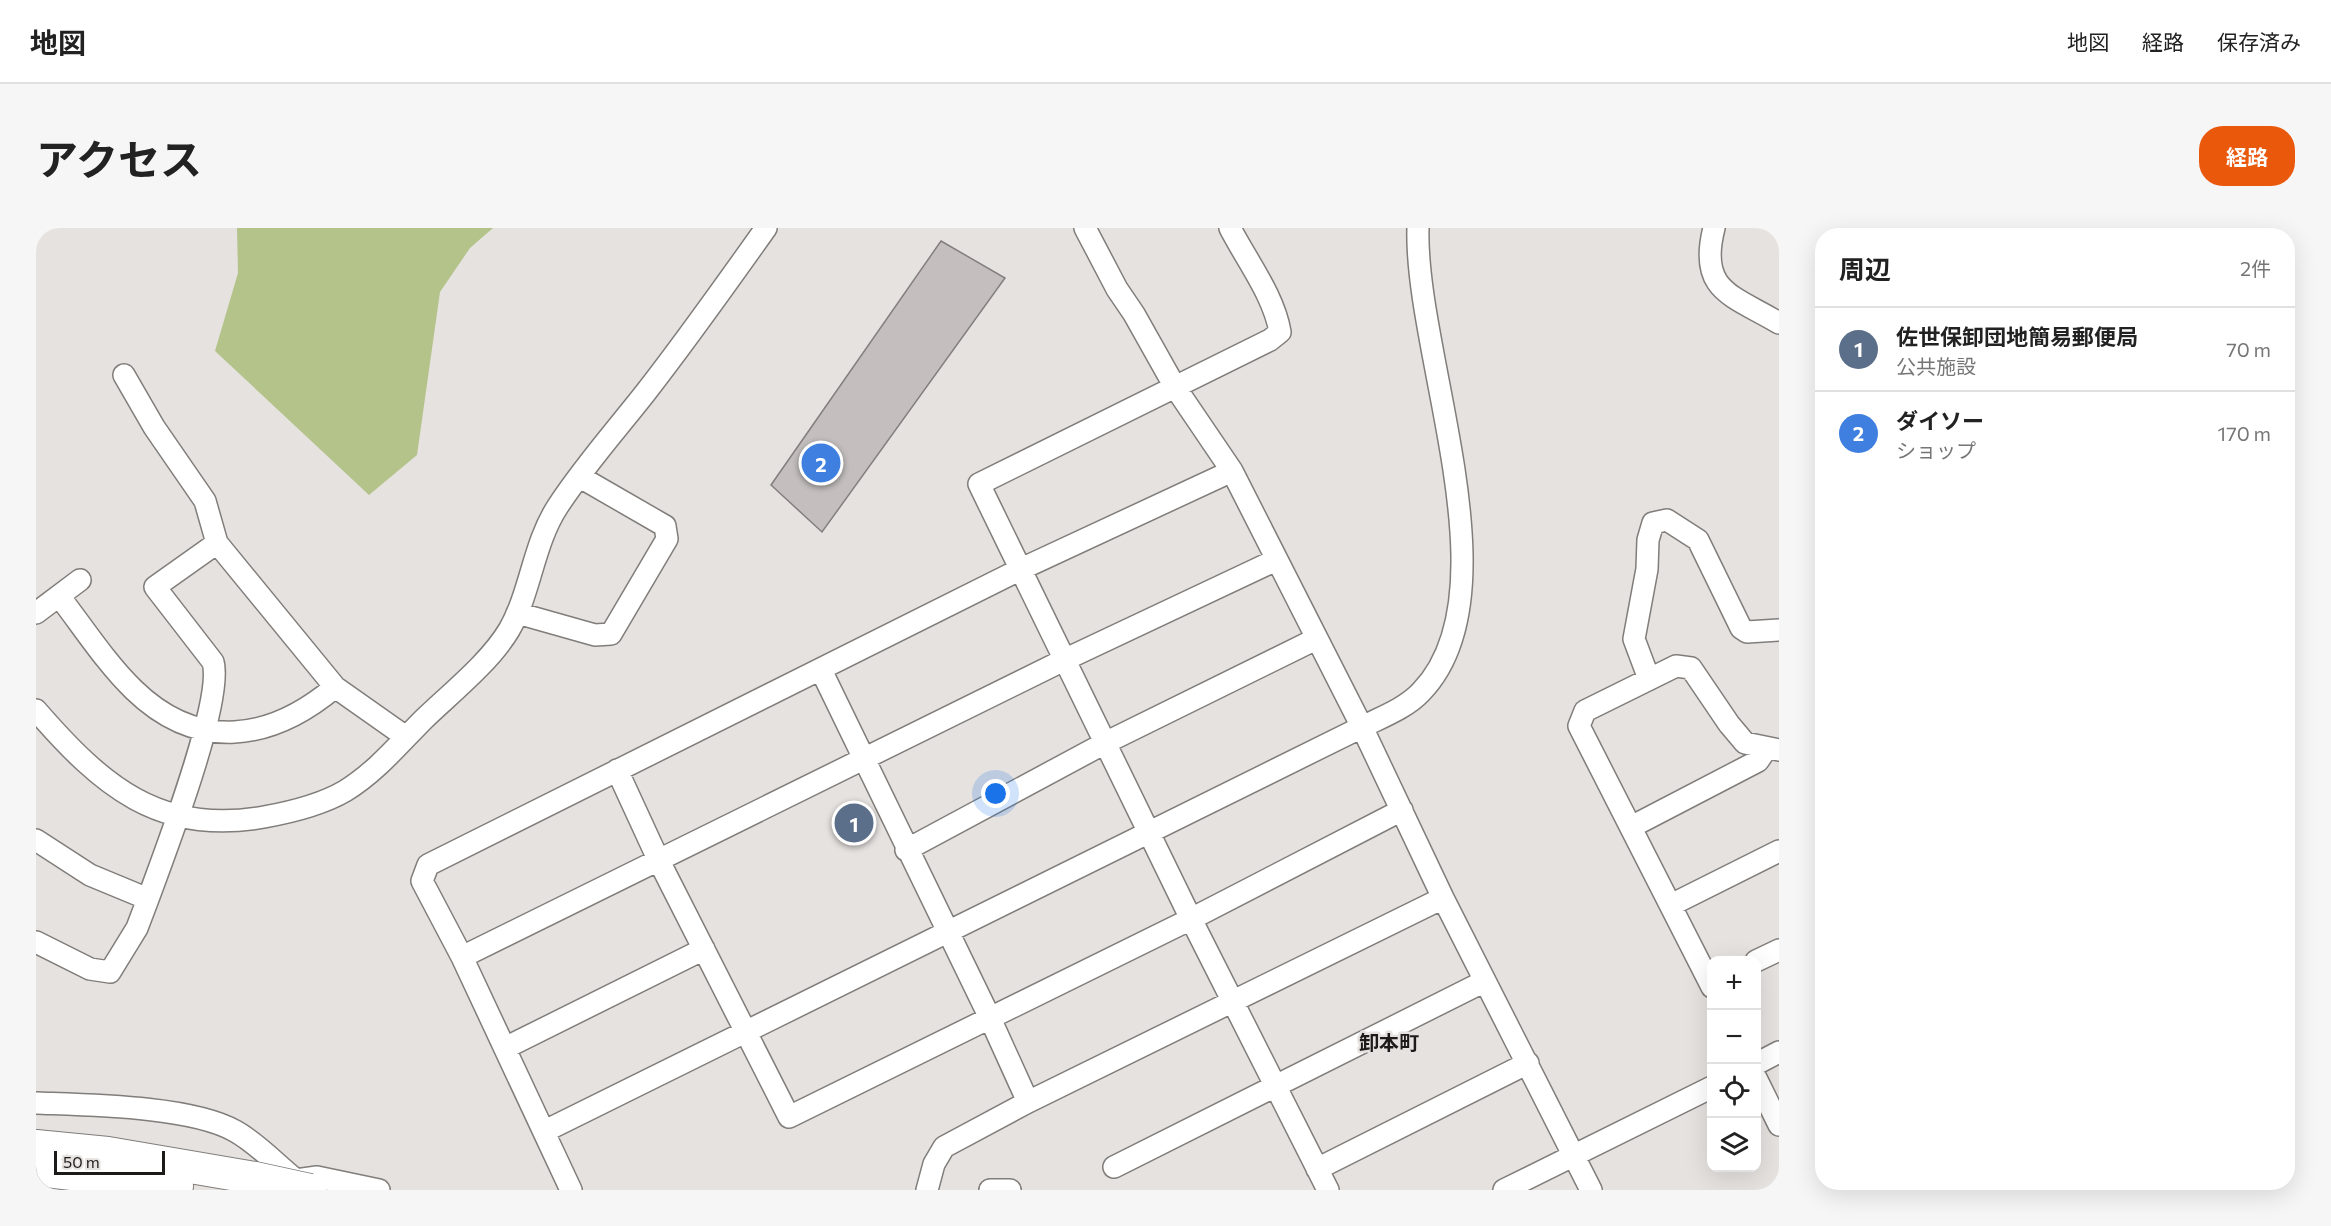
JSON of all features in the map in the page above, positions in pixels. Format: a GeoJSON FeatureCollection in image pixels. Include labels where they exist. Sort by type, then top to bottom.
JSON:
{"type":"FeatureCollection","features":[{"type":"Feature","properties":{"kind":"highway"},"geometry":{"type":"LineString","coordinates":[[36,1146],[108,1153],[299,1187]]}},
{"type":"Feature","properties":{"kind":"highway"},"geometry":{"type":"LineString","coordinates":[[36,1170],[204,1190]]}},
{"type":"Feature","properties":{"kind":"street"},"geometry":{"type":"LineString","coordinates":[[36,710],[71,752],[106,781],[142,802],[178,818],[232,821],[277,815],[320,802],[359,781],[497,647],[517,613],[544,532],[557,507],[691,334],[766,228]]}},
{"type":"Feature","properties":{"kind":"street"},"geometry":{"type":"LineString","coordinates":[[1085,228],[1116,289],[1134,314],[1175,387],[1232,471],[1362,727],[1443,898],[1591,1190]]}},
{"type":"Feature","properties":{"kind":"street"},"geometry":{"type":"LineString","coordinates":[[1230,228],[1278,318],[1280,332],[1270,340],[979,484],[1191,919],[1328,1190]]}},
{"type":"Feature","properties":{"kind":"street"},"geometry":{"type":"LineString","coordinates":[[545,1131],[1362,727],[1420,693],[1439,668],[1452,637],[1461,599],[1463,559],[1451,454],[1428,337],[1417,257],[1418,228]]}},
{"type":"Feature","properties":{"kind":"street"},"geometry":{"type":"LineString","coordinates":[[1714,228],[1708,250],[1709,264],[1717,285],[1779,323]]}},
{"type":"Feature","properties":{"kind":"street"},"geometry":{"type":"LineString","coordinates":[[124,375],[154,427],[205,501],[217,543],[336,687],[406,737]]}},
{"type":"Feature","properties":{"kind":"street"},"geometry":{"type":"LineString","coordinates":[[571,1190],[462,957],[422,881],[428,865],[1019,570],[1232,471]]}},
{"type":"Feature","properties":{"kind":"street"},"geometry":{"type":"LineString","coordinates":[[517,613],[595,635],[611,634],[667,539],[664,526],[580,477]]}},
{"type":"Feature","properties":{"kind":"street"},"geometry":{"type":"LineString","coordinates":[[1649,679],[1634,639],[1647,569],[1648,540],[1653,523],[1667,520],[1698,540],[1741,628],[1748,632],[1779,630]]}},
{"type":"Feature","properties":{"kind":"street"},"geometry":{"type":"LineString","coordinates":[[36,942],[90,969],[110,972],[137,928],[178,818],[204,729],[216,673],[213,662],[155,587],[217,543]]}},
{"type":"Feature","properties":{"kind":"street"},"geometry":{"type":"LineString","coordinates":[[462,957],[1064,660],[1276,560]]}},
{"type":"Feature","properties":{"kind":"street"},"geometry":{"type":"LineString","coordinates":[[36,613],[80,580]]}},
{"type":"Feature","properties":{"kind":"street"},"geometry":{"type":"LineString","coordinates":[[59,596],[132,689],[157,710],[204,729],[239,733],[271,727],[310,709],[336,687]]}},
{"type":"Feature","properties":{"kind":"street"},"geometry":{"type":"LineString","coordinates":[[906,850],[1105,743],[1316,639]]}},
{"type":"Feature","properties":{"kind":"street"},"geometry":{"type":"LineString","coordinates":[[1707,977],[1579,726],[1585,711],[1676,666],[1692,668],[1729,724],[1745,743],[1773,749]]}},
{"type":"Feature","properties":{"kind":"street"},"geometry":{"type":"LineString","coordinates":[[821,670],[906,850],[989,1016],[1028,1102]]}},
{"type":"Feature","properties":{"kind":"street"},"geometry":{"type":"LineString","coordinates":[[1631,827],[1758,761],[1773,749]]}},
{"type":"Feature","properties":{"kind":"street"},"geometry":{"type":"LineString","coordinates":[[617,770],[658,859],[789,1117],[989,1016],[1191,919],[1402,810]]}},
{"type":"Feature","properties":{"kind":"street"},"geometry":{"type":"LineString","coordinates":[[36,840],[90,875],[148,899]]}},
{"type":"Feature","properties":{"kind":"street"},"geometry":{"type":"LineString","coordinates":[[1671,905],[1779,851]]}},
{"type":"Feature","properties":{"kind":"street"},"geometry":{"type":"LineString","coordinates":[[927,1190],[934,1164],[944,1147],[1028,1102],[1443,898]]}},
{"type":"Feature","properties":{"kind":"street"},"geometry":{"type":"LineString","coordinates":[[505,1048],[704,949]]}},
{"type":"Feature","properties":{"kind":"street"},"geometry":{"type":"LineString","coordinates":[[1761,959],[1779,950]]}},
{"type":"Feature","properties":{"kind":"street"},"geometry":{"type":"LineString","coordinates":[[1114,1167],[1485,981]]}},
{"type":"Feature","properties":{"kind":"street"},"geometry":{"type":"LineString","coordinates":[[1761,1061],[1779,1052]]}},
{"type":"Feature","properties":{"kind":"street"},"geometry":{"type":"LineString","coordinates":[[1317,1168],[1527,1064]]}},
{"type":"Feature","properties":{"kind":"street"},"geometry":{"type":"LineString","coordinates":[[1761,1088],[1779,1125]]}},
{"type":"Feature","properties":{"kind":"street"},"geometry":{"type":"LineString","coordinates":[[1504,1190],[1707,1089]]}},
{"type":"Feature","properties":{"kind":"street"},"geometry":{"type":"LineString","coordinates":[[36,1103],[109,1106],[199,1117],[235,1131],[299,1187],[317,1177],[379,1190]]}},
{"type":"Feature","properties":{"kind":"street"},"geometry":{"type":"LineString","coordinates":[[990,1190],[1010,1190]]}},
{"type":"Feature","properties":{"kind":"green space"},"geometry":{"type":"Polygon","coordinates":[[[237,228],[493,228],[470,248],[440,292],[417,455],[369,495],[215,351],[238,273],[237,228]]]}},
{"type":"Feature","properties":{"kind":"building"},"geometry":{"type":"Polygon","coordinates":[[[941,241],[1005,278],[822,532],[771,485],[941,241]]]}},
{"type":"Feature","properties":{"kind":"place","name":"ダイソー"},"geometry":{"type":"Point","coordinates":[821,463]}},
{"type":"Feature","properties":{"kind":"place","name":"佐世保卸団地簡易郵便局"},"geometry":{"type":"Point","coordinates":[854,823]}},
{"type":"Feature","properties":{"kind":"district","name":"卸本町"},"geometry":{"type":"Point","coordinates":[1389,1042]}}]}
